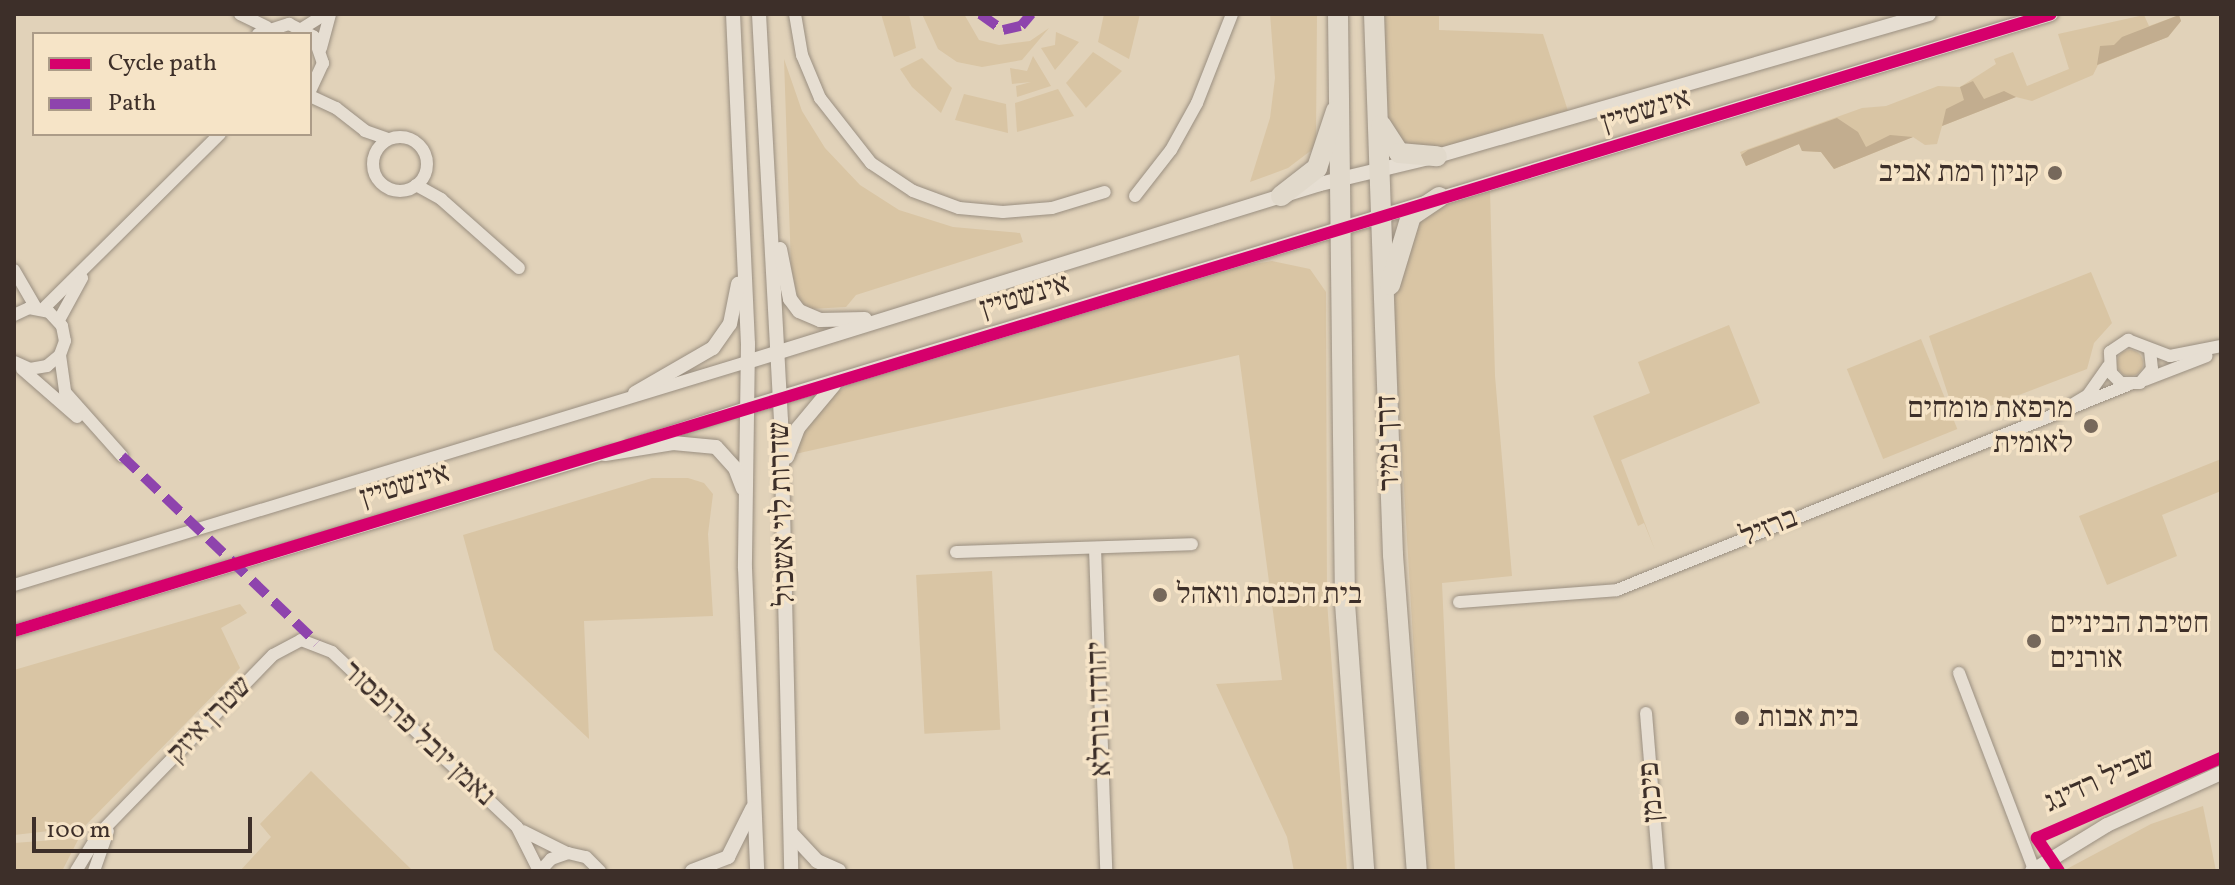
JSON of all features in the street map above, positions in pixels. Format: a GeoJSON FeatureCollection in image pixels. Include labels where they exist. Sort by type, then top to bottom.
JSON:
{"type":"FeatureCollection","features":[{"type":"Feature","properties":{"kind":"highway","name":"דרך נמיר"},"geometry":{"type":"LineString","coordinates":[[1338,14],[1343,225],[1345,603],[1364,871]]}},
{"type":"Feature","properties":{"kind":"highway","name":"דרך נמיר"},"geometry":{"type":"LineString","coordinates":[[1374,14],[1393,555],[1417,871]]}},
{"type":"Feature","properties":{"kind":"highway"},"geometry":{"type":"LineString","coordinates":[[1281,196],[1317,168],[1340,100]]}},
{"type":"Feature","properties":{"kind":"highway"},"geometry":{"type":"LineString","coordinates":[[1377,112],[1387,139],[1399,153],[1437,156]]}},
{"type":"Feature","properties":{"kind":"highway"},"geometry":{"type":"LineString","coordinates":[[1384,308],[1411,216],[1439,197]]}},
{"type":"Feature","properties":{"kind":"street"},"geometry":{"type":"LineString","coordinates":[[249,32],[240,14],[262,31],[281,23],[303,28],[307,32]]}},
{"type":"Feature","properties":{"kind":"street"},"geometry":{"type":"LineString","coordinates":[[303,28],[328,14]]}},
{"type":"Feature","properties":{"kind":"street"},"geometry":{"type":"LineString","coordinates":[[328,14],[321,48],[320,79],[336,108]]}},
{"type":"Feature","properties":{"kind":"street","name":"שדרות לוי אשכול"},"geometry":{"type":"LineString","coordinates":[[733,14],[747,362],[745,568],[757,871]]}},
{"type":"Feature","properties":{"kind":"street","name":"שדרות לוי אשכול"},"geometry":{"type":"LineString","coordinates":[[759,14],[778,353],[791,871]]}},
{"type":"Feature","properties":{"kind":"street"},"geometry":{"type":"LineString","coordinates":[[795,14],[802,55],[820,98],[871,163],[913,191],[959,208],[1003,212],[1052,208],[1105,192]]}},
{"type":"Feature","properties":{"kind":"street"},"geometry":{"type":"LineString","coordinates":[[1135,196],[1171,150],[1197,103],[1232,14]]}},
{"type":"Feature","properties":{"kind":"street","name":"אינשטיין"},"geometry":{"type":"LineString","coordinates":[[14,585],[635,393],[778,353],[1281,196],[1437,156],[1929,14]]}},
{"type":"Feature","properties":{"kind":"street","name":"אינשטיין"},"geometry":{"type":"LineString","coordinates":[[14,631],[605,454],[746,408],[2017,19],[2047,15]]}},
{"type":"Feature","properties":{"kind":"street"},"geometry":{"type":"LineString","coordinates":[[312,38],[321,48]]}},
{"type":"Feature","properties":{"kind":"street"},"geometry":{"type":"LineString","coordinates":[[312,91],[320,79]]}},
{"type":"Feature","properties":{"kind":"street"},"geometry":{"type":"LineString","coordinates":[[312,95],[336,108],[365,131],[388,139],[407,137],[422,147],[425,174],[441,199]]}},
{"type":"Feature","properties":{"kind":"street"},"geometry":{"type":"LineString","coordinates":[[365,131],[375,154],[374,171],[384,185],[400,191],[416,185],[425,174]]}},
{"type":"Feature","properties":{"kind":"street"},"geometry":{"type":"LineString","coordinates":[[14,315],[40,308],[86,272],[218,136]]}},
{"type":"Feature","properties":{"kind":"street"},"geometry":{"type":"LineString","coordinates":[[375,154],[388,139]]}},
{"type":"Feature","properties":{"kind":"street"},"geometry":{"type":"LineString","coordinates":[[416,185],[441,199],[519,268]]}},
{"type":"Feature","properties":{"kind":"street"},"geometry":{"type":"LineString","coordinates":[[769,196],[790,299],[799,311],[837,321],[905,312]]}},
{"type":"Feature","properties":{"kind":"street"},"geometry":{"type":"LineString","coordinates":[[635,393],[713,348],[722,337],[736,302],[742,248]]}},
{"type":"Feature","properties":{"kind":"street"},"geometry":{"type":"LineString","coordinates":[[14,270],[40,308],[59,320],[65,334],[60,355],[65,392],[93,428]]}},
{"type":"Feature","properties":{"kind":"street"},"geometry":{"type":"LineString","coordinates":[[59,320],[86,272]]}},
{"type":"Feature","properties":{"kind":"street"},"geometry":{"type":"LineString","coordinates":[[2135,340],[2150,350],[2181,356],[2221,348],[2128,385],[2115,379],[2108,366],[2110,352],[2121,342],[2135,340]]}},
{"type":"Feature","properties":{"kind":"street"},"geometry":{"type":"LineString","coordinates":[[2145,380],[2153,363],[2150,350]]}},
{"type":"Feature","properties":{"kind":"street"},"geometry":{"type":"LineString","coordinates":[[14,362],[39,369],[60,355]]}},
{"type":"Feature","properties":{"kind":"street"},"geometry":{"type":"LineString","coordinates":[[14,362],[122,456]]}},
{"type":"Feature","properties":{"kind":"street","name":"ברזיל"},"geometry":{"type":"LineString","coordinates":[[2068,409],[2088,395],[2108,366]]}},
{"type":"Feature","properties":{"kind":"street"},"geometry":{"type":"LineString","coordinates":[[782,485],[792,437],[826,392],[845,379]]}},
{"type":"Feature","properties":{"kind":"street","name":"ברזיל"},"geometry":{"type":"LineString","coordinates":[[1459,602],[1617,590],[2128,385]]}},
{"type":"Feature","properties":{"kind":"street"},"geometry":{"type":"LineString","coordinates":[[605,454],[673,443],[716,447],[735,468],[748,500]]}},
{"type":"Feature","properties":{"kind":"street"},"geometry":{"type":"LineString","coordinates":[[956,552],[1192,544]]}},
{"type":"Feature","properties":{"kind":"street","name":"יהודה בורלא"},"geometry":{"type":"LineString","coordinates":[[1095,548],[1106,871]]}},
{"type":"Feature","properties":{"kind":"street","name":"שטרן איזק"},"geometry":{"type":"LineString","coordinates":[[76,871],[88,847],[273,655],[296,641],[317,643]]}},
{"type":"Feature","properties":{"kind":"street","name":"נאמן יובל פרופסור"},"geometry":{"type":"LineString","coordinates":[[317,643],[517,827],[568,853],[586,857],[601,871]]}},
{"type":"Feature","properties":{"kind":"street"},"geometry":{"type":"LineString","coordinates":[[1959,673],[2033,870],[2107,825],[2221,773]]}},
{"type":"Feature","properties":{"kind":"street","name":"פיכמן"},"geometry":{"type":"LineString","coordinates":[[1646,713],[1659,871]]}},
{"type":"Feature","properties":{"kind":"street"},"geometry":{"type":"LineString","coordinates":[[692,871],[735,850],[755,801]]}},
{"type":"Feature","properties":{"kind":"street","name":"שטרן איזק"},"geometry":{"type":"LineString","coordinates":[[94,871],[113,821]]}},
{"type":"Feature","properties":{"kind":"street","name":"נאמן יובל פרופסור"},"geometry":{"type":"LineString","coordinates":[[517,827],[540,871]]}},
{"type":"Feature","properties":{"kind":"street"},"geometry":{"type":"LineString","coordinates":[[791,833],[817,861],[839,871]]}},
{"type":"Feature","properties":{"kind":"street"},"geometry":{"type":"LineString","coordinates":[[540,871],[551,859],[568,853]]}},
{"type":"Feature","properties":{"kind":"street"},"geometry":{"type":"LineString","coordinates":[[1094,871],[1106,871]]}},
{"type":"Feature","properties":{"kind":"shaded area"},"geometry":{"type":"Polygon","coordinates":[[[881,14],[909,14],[916,48],[894,57],[881,14]]]}},
{"type":"Feature","properties":{"kind":"shaded area"},"geometry":{"type":"Polygon","coordinates":[[[922,14],[964,14],[979,40],[999,45],[1030,41],[1049,28],[1022,60],[982,67],[957,62],[938,49],[922,14]]]}},
{"type":"Feature","properties":{"kind":"shaded area"},"geometry":{"type":"Polygon","coordinates":[[[1104,14],[1140,14],[1129,59],[1098,42],[1104,14]]]}},
{"type":"Feature","properties":{"kind":"shaded area"},"geometry":{"type":"Polygon","coordinates":[[[1270,14],[1317,14],[1316,138],[1313,149],[1288,168],[1250,182],[1270,118],[1275,78],[1270,14]]]}},
{"type":"Feature","properties":{"kind":"shaded area"},"geometry":{"type":"Polygon","coordinates":[[[1385,14],[1439,14],[1439,30],[1543,34],[1569,114],[1433,151],[1398,141],[1384,110],[1385,14]]]}},
{"type":"Feature","properties":{"kind":"shaded area"},"geometry":{"type":"Polygon","coordinates":[[[2144,15],[2149,26],[2179,15],[2181,21],[2168,37],[2098,65],[2093,75],[2032,101],[2016,97],[1942,126],[1937,144],[1925,145],[1913,137],[1834,169],[1821,152],[1802,151],[1799,144],[1746,166],[1740,152],[1862,108],[1886,106],[1938,86],[1960,87],[1996,64],[1994,59],[2013,52],[2027,86],[2069,69],[2058,34],[2144,15]]]}},
{"type":"Feature","properties":{"kind":"shaded area"},"geometry":{"type":"Polygon","coordinates":[[[2179,15],[2181,21],[2168,37],[2097,65],[2100,46],[2114,45],[2122,37],[2179,15]]]}},
{"type":"Feature","properties":{"kind":"shaded area"},"geometry":{"type":"Polygon","coordinates":[[[1056,32],[1079,42],[1055,70],[1041,48],[1055,45],[1056,32]]]}},
{"type":"Feature","properties":{"kind":"shaded area"},"geometry":{"type":"Polygon","coordinates":[[[1093,52],[1122,71],[1086,108],[1066,83],[1093,52]]]}},
{"type":"Feature","properties":{"kind":"shaded area"},"geometry":{"type":"Polygon","coordinates":[[[1033,56],[1051,86],[1017,97],[1016,86],[1031,82],[1012,84],[1010,68],[1027,71],[1033,56]]]}},
{"type":"Feature","properties":{"kind":"shaded area"},"geometry":{"type":"Polygon","coordinates":[[[922,58],[952,88],[941,113],[912,87],[900,69],[922,58]]]}},
{"type":"Feature","properties":{"kind":"shaded area"},"geometry":{"type":"Polygon","coordinates":[[[784,59],[802,111],[825,148],[860,185],[899,210],[953,227],[1020,233],[1023,242],[856,295],[846,307],[810,309],[798,300],[791,267],[784,59]]]}},
{"type":"Feature","properties":{"kind":"shaded area"},"geometry":{"type":"Polygon","coordinates":[[[1973,81],[1984,99],[2004,91],[2016,97],[1942,126],[1946,109],[1964,100],[1960,87],[1973,81]]]}},
{"type":"Feature","properties":{"kind":"shaded area"},"geometry":{"type":"Polygon","coordinates":[[[1058,89],[1074,116],[1017,132],[1015,103],[1058,89]]]}},
{"type":"Feature","properties":{"kind":"shaded area"},"geometry":{"type":"Polygon","coordinates":[[[964,94],[1006,104],[1008,133],[955,120],[964,94]]]}},
{"type":"Feature","properties":{"kind":"shaded area"},"geometry":{"type":"Polygon","coordinates":[[[1837,118],[1858,132],[1866,147],[1890,135],[1913,137],[1834,169],[1821,152],[1802,151],[1799,144],[1746,166],[1741,155],[1748,150],[1837,118]]]}},
{"type":"Feature","properties":{"kind":"shaded area"},"geometry":{"type":"Polygon","coordinates":[[[1490,190],[1495,376],[1512,576],[1442,583],[1455,871],[1427,871],[1393,306],[1402,257],[1417,219],[1436,206],[1490,190]]]}},
{"type":"Feature","properties":{"kind":"shaded area"},"geometry":{"type":"Polygon","coordinates":[[[1272,261],[1310,269],[1326,292],[1327,601],[1347,871],[1294,871],[1287,837],[1216,684],[1282,680],[1239,355],[795,454],[797,438],[836,393],[852,383],[1226,269],[1272,261]]]}},
{"type":"Feature","properties":{"kind":"shaded area"},"geometry":{"type":"Polygon","coordinates":[[[2091,272],[2112,323],[2094,343],[2087,369],[1956,419],[1929,336],[2091,272]]]}},
{"type":"Feature","properties":{"kind":"shaded area"},"geometry":{"type":"Polygon","coordinates":[[[1729,325],[1760,403],[1621,460],[1655,550],[1644,523],[1638,526],[1593,416],[1650,393],[1638,362],[1729,325]]]}},
{"type":"Feature","properties":{"kind":"shaded area"},"geometry":{"type":"Polygon","coordinates":[[[1921,339],[1957,429],[1883,459],[1847,369],[1921,339]]]}},
{"type":"Feature","properties":{"kind":"shaded area"},"geometry":{"type":"Polygon","coordinates":[[[2130,350],[2139,354],[2143,363],[2139,372],[2130,376],[2121,372],[2117,363],[2121,354],[2130,350]]]}},
{"type":"Feature","properties":{"kind":"shaded area"},"geometry":{"type":"Polygon","coordinates":[[[2221,459],[2221,491],[2162,515],[2177,556],[2107,585],[2079,516],[2221,459]]]}},
{"type":"Feature","properties":{"kind":"shaded area"},"geometry":{"type":"Polygon","coordinates":[[[652,478],[688,478],[704,483],[713,494],[708,534],[713,616],[584,621],[589,739],[494,650],[463,535],[652,478]]]}},
{"type":"Feature","properties":{"kind":"shaded area"},"geometry":{"type":"Polygon","coordinates":[[[992,571],[1000,730],[924,734],[916,575],[992,571]]]}},
{"type":"Feature","properties":{"kind":"shaded area"},"geometry":{"type":"Polygon","coordinates":[[[240,604],[247,613],[221,628],[240,668],[84,827],[14,835],[14,670],[240,604]]]}},
{"type":"Feature","properties":{"kind":"shaded area"},"geometry":{"type":"Polygon","coordinates":[[[311,771],[413,871],[240,871],[271,837],[260,824],[311,771]]]}},
{"type":"Feature","properties":{"kind":"shaded area"},"geometry":{"type":"Polygon","coordinates":[[[2203,806],[2216,871],[2063,871],[2151,824],[2203,806]]]}},
{"type":"Feature","properties":{"kind":"shaded area"},"geometry":{"type":"Polygon","coordinates":[[[79,838],[62,871],[14,871],[14,843],[79,838]]]}},
{"type":"Feature","properties":{"kind":"marked path"},"geometry":{"type":"LineString","coordinates":[[980,14],[1003,30],[1021,26],[1031,14]]}},
{"type":"Feature","properties":{"kind":"marked path"},"geometry":{"type":"LineString","coordinates":[[122,456],[317,643]]}},
{"type":"Feature","properties":{"kind":"cycle path"},"geometry":{"type":"LineString","coordinates":[[14,631],[2051,14]]}},
{"type":"Feature","properties":{"kind":"cycle path","name":"שביל רדינג"},"geometry":{"type":"LineString","coordinates":[[2059,871],[2037,838],[2221,758]]}},
{"type":"Feature","properties":{"kind":"place","name":"קניון רמת אביב"},"geometry":{"type":"Point","coordinates":[2055,173]}},
{"type":"Feature","properties":{"kind":"place","name":"מרפאת מומחים לאומית"},"geometry":{"type":"Point","coordinates":[2091,426]}},
{"type":"Feature","properties":{"kind":"place","name":"בית הכנסת וואהל"},"geometry":{"type":"Point","coordinates":[1160,595]}},
{"type":"Feature","properties":{"kind":"place","name":"חטיבת הביניים אורנים"},"geometry":{"type":"Point","coordinates":[2034,641]}},
{"type":"Feature","properties":{"kind":"place","name":"בית אבות"},"geometry":{"type":"Point","coordinates":[1742,718]}}]}
